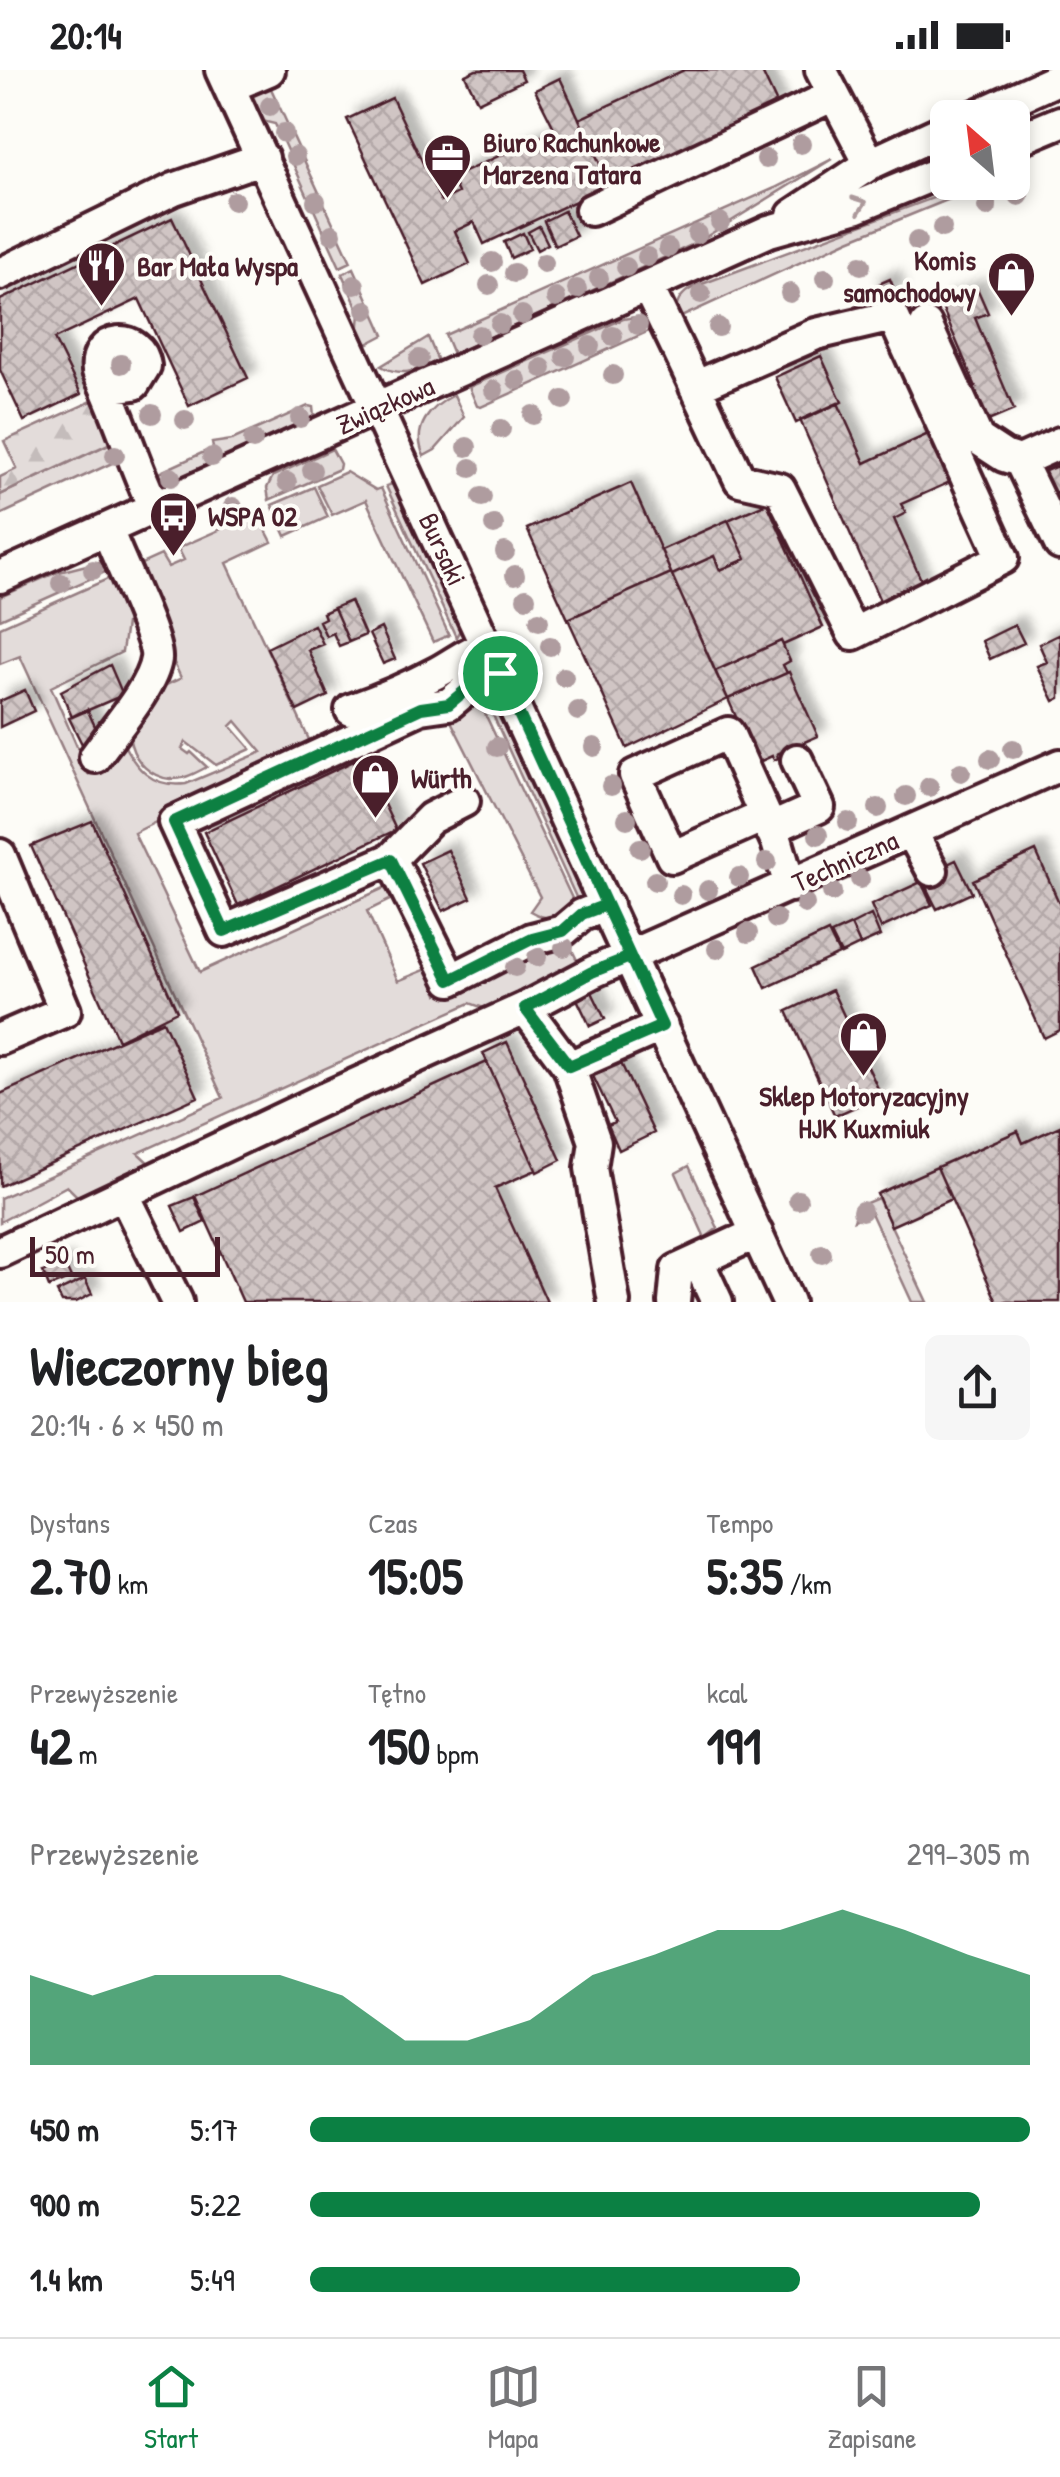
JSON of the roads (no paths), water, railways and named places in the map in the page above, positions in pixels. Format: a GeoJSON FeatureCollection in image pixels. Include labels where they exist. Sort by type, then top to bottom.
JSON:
{"type":"FeatureCollection","features":[{"type":"Feature","properties":{"kind":"street"},"geometry":{"type":"LineString","coordinates":[[225,78],[268,70]]}},
{"type":"Feature","properties":{"kind":"street","name":"Bursaki"},"geometry":{"type":"LineString","coordinates":[[225,78],[788,1302]]}},
{"type":"Feature","properties":{"kind":"street"},"geometry":{"type":"LineString","coordinates":[[1011,100],[1060,78]]}},
{"type":"Feature","properties":{"kind":"street"},"geometry":{"type":"LineString","coordinates":[[591,210],[828,82],[870,164]]}},
{"type":"Feature","properties":{"kind":"street"},"geometry":{"type":"LineString","coordinates":[[1030,134],[1060,122]]}},
{"type":"Feature","properties":{"kind":"street","name":"Związkowa"},"geometry":{"type":"LineString","coordinates":[[770,231],[870,164],[930,136]]}},
{"type":"Feature","properties":{"kind":"street"},"geometry":{"type":"LineString","coordinates":[[0,274],[174,189],[262,158]]}},
{"type":"Feature","properties":{"kind":"street","name":"Związkowa"},"geometry":{"type":"LineString","coordinates":[[0,577],[770,231],[858,206],[930,176]]}},
{"type":"Feature","properties":{"kind":"street"},"geometry":{"type":"LineString","coordinates":[[647,286],[695,387],[740,480],[780,489],[854,634],[1003,558],[893,316],[816,334],[695,387]]}},
{"type":"Feature","properties":{"kind":"street"},"geometry":{"type":"LineString","coordinates":[[926,325],[978,438],[1004,456],[1020,461],[1060,443]]}},
{"type":"Feature","properties":{"kind":"street"},"geometry":{"type":"LineString","coordinates":[[122,422],[143,373],[134,384],[120,388],[102,378],[154,507]]}},
{"type":"Feature","properties":{"kind":"street"},"geometry":{"type":"LineString","coordinates":[[1020,461],[1060,544]]}},
{"type":"Feature","properties":{"kind":"street"},"geometry":{"type":"LineString","coordinates":[[95,757],[152,674],[157,655],[152,634],[106,529]]}},
{"type":"Feature","properties":{"kind":"street"},"geometry":{"type":"LineString","coordinates":[[351,710],[396,694],[445,668],[462,654],[487,645]]}},
{"type":"Feature","properties":{"kind":"street"},"geometry":{"type":"LineString","coordinates":[[464,800],[432,818],[391,860],[224,931],[174,822],[421,708],[449,704],[474,683],[500,673]]}},
{"type":"Feature","properties":{"kind":"street"},"geometry":{"type":"LineString","coordinates":[[790,886],[767,822],[728,733],[634,775],[672,857],[767,822],[818,807],[797,760]]}},
{"type":"Feature","properties":{"kind":"street","name":"Techniczna"},"geometry":{"type":"LineString","coordinates":[[0,1252],[525,1008],[592,972],[1060,765]]}},
{"type":"Feature","properties":{"kind":"street"},"geometry":{"type":"LineString","coordinates":[[911,831],[932,870]]}},
{"type":"Feature","properties":{"kind":"street"},"geometry":{"type":"LineString","coordinates":[[0,855],[65,1010],[2,1032]]}},
{"type":"Feature","properties":{"kind":"street"},"geometry":{"type":"LineString","coordinates":[[391,860],[450,980],[532,939],[563,931],[582,914],[606,905]]}},
{"type":"Feature","properties":{"kind":"street"},"geometry":{"type":"LineString","coordinates":[[525,1008],[569,1066],[594,1142],[591,1168],[614,1302]]}},
{"type":"Feature","properties":{"kind":"street"},"geometry":{"type":"LineString","coordinates":[[569,1066],[662,1026]]}},
{"type":"Feature","properties":{"kind":"street"},"geometry":{"type":"LineString","coordinates":[[124,1194],[177,1302]]}},
{"type":"Feature","properties":{"kind":"street"},"geometry":{"type":"LineString","coordinates":[[674,1302],[677,1270],[757,1233]]}},
{"type":"Feature","properties":{"kind":"street"},"geometry":{"type":"LineString","coordinates":[[698,1261],[717,1302]]}},
{"type":"Feature","properties":{"kind":"place","name":"Biuro Rachunkowe Marzena Tatara"},"geometry":{"type":"Point","coordinates":[448,200]}},
{"type":"Feature","properties":{"kind":"place","name":"Bar Mała Wyspa"},"geometry":{"type":"Point","coordinates":[102,308]}},
{"type":"Feature","properties":{"kind":"place","name":"Komis samochodowy"},"geometry":{"type":"Point","coordinates":[1011,318]}},
{"type":"Feature","properties":{"kind":"place","name":"WSPA 02"},"geometry":{"type":"Point","coordinates":[173,558]}},
{"type":"Feature","properties":{"kind":"place","name":"Würth"},"geometry":{"type":"Point","coordinates":[376,820]}},
{"type":"Feature","properties":{"kind":"place","name":"Sklep Motoryzacyjny HJK Kuxmiuk"},"geometry":{"type":"Point","coordinates":[864,1078]}}]}
